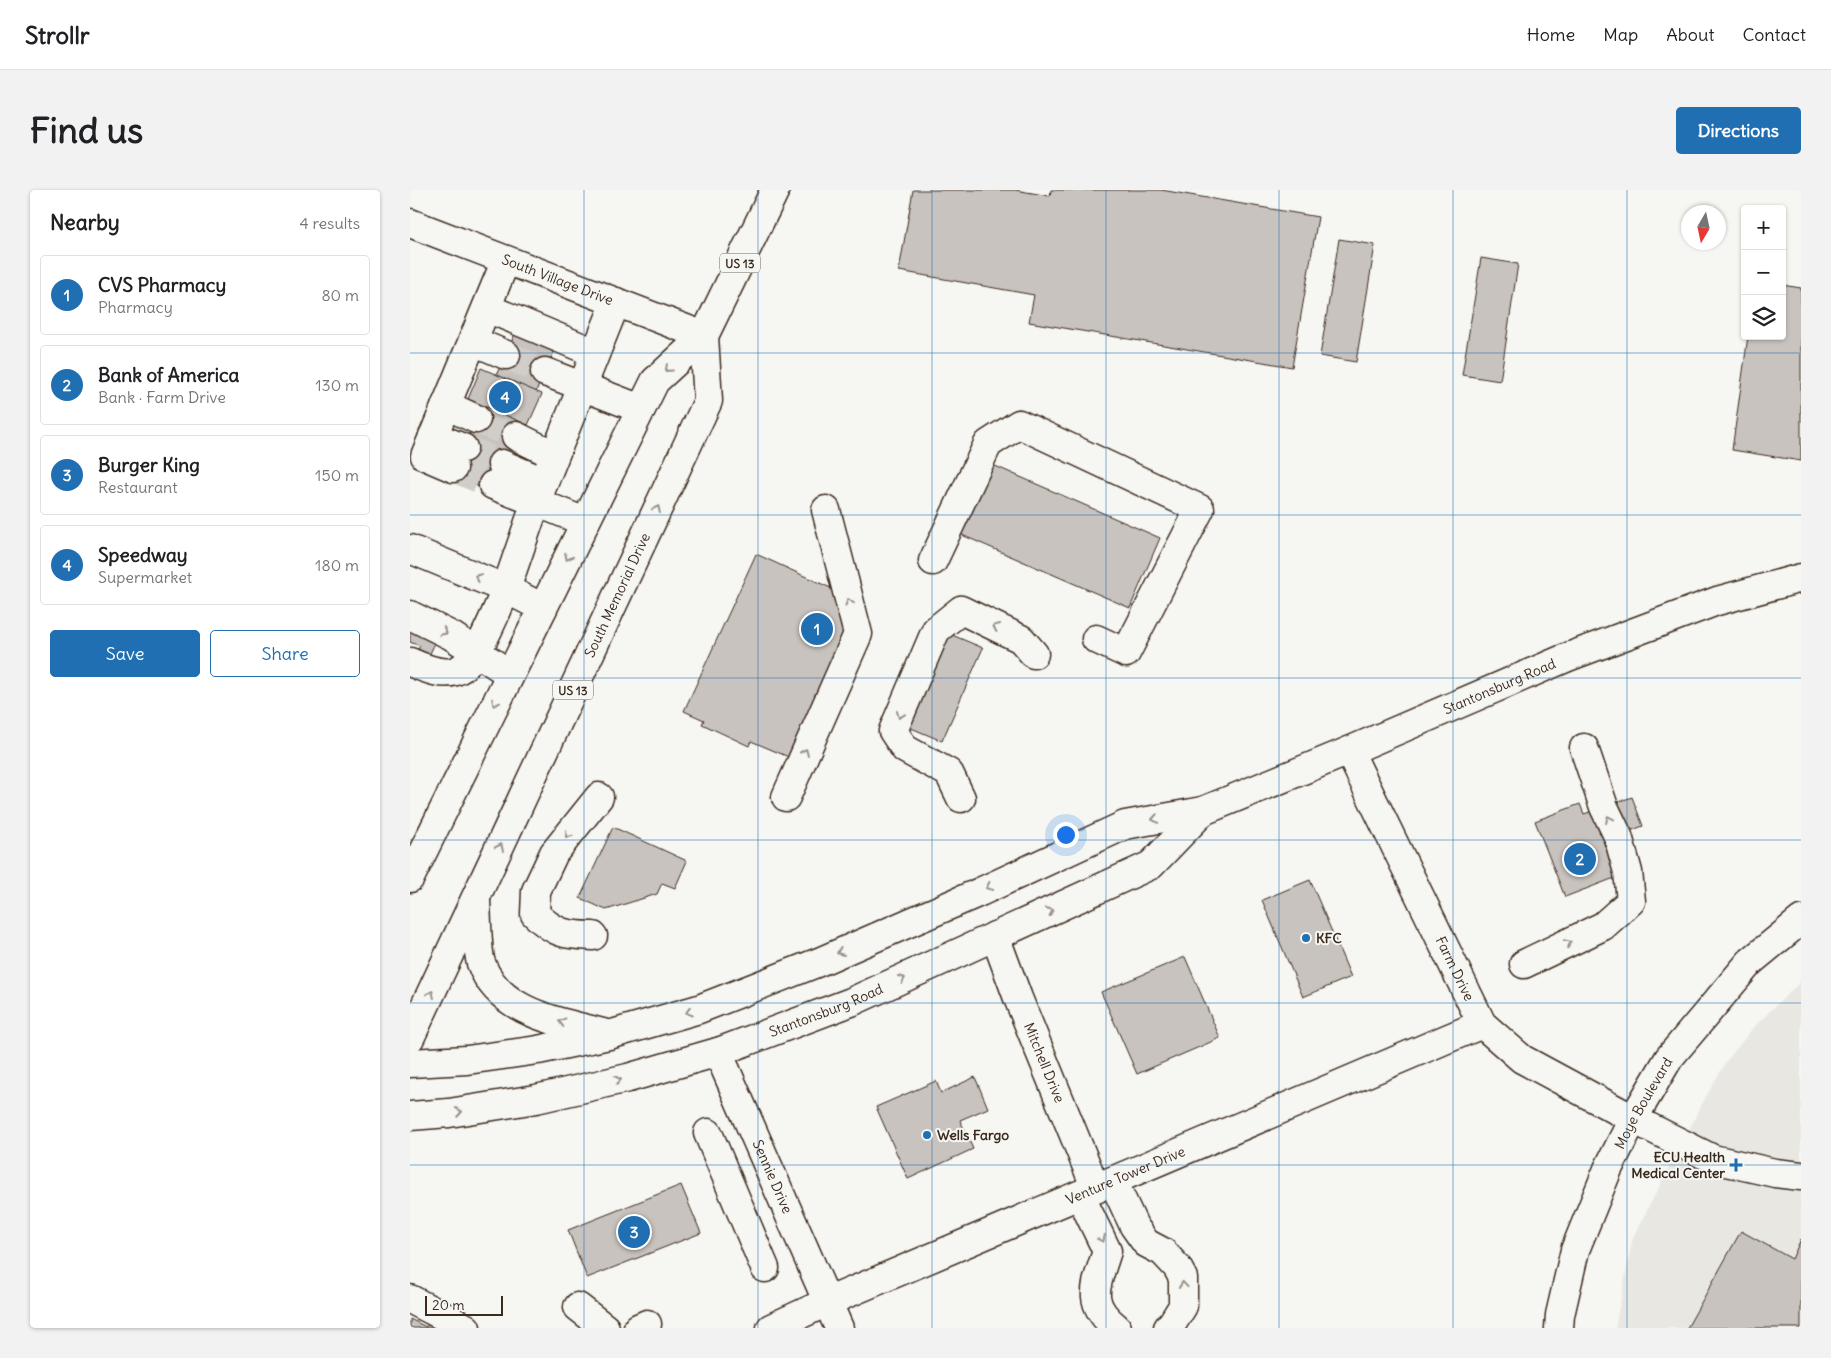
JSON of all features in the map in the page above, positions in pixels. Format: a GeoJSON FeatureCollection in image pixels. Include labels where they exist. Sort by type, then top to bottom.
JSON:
{"type":"FeatureCollection","features":[{"type":"Feature","properties":{"kind":"main road","name":"South Memorial Drive"},"geometry":{"type":"LineString","coordinates":[[410,878],[655,380],[704,336],[775,190]]}},
{"type":"Feature","properties":{"kind":"main road","name":"South Village Drive"},"geometry":{"type":"LineString","coordinates":[[410,223],[704,336]]}},
{"type":"Feature","properties":{"kind":"main road"},"geometry":{"type":"LineString","coordinates":[[458,458],[425,456],[506,260]]}},
{"type":"Feature","properties":{"kind":"main road"},"geometry":{"type":"LineString","coordinates":[[410,662],[429,671],[446,673],[461,669],[467,665],[476,653],[506,589],[554,455],[616,302]]}},
{"type":"Feature","properties":{"kind":"main road"},"geometry":{"type":"LineString","coordinates":[[486,308],[595,353]]}},
{"type":"Feature","properties":{"kind":"main road","name":"South Memorial Drive"},"geometry":{"type":"LineString","coordinates":[[410,1038],[708,401],[704,336]]}},
{"type":"Feature","properties":{"kind":"main road"},"geometry":{"type":"LineString","coordinates":[[473,341],[506,355]]}},
{"type":"Feature","properties":{"kind":"main road"},"geometry":{"type":"LineString","coordinates":[[545,372],[641,408]]}},
{"type":"Feature","properties":{"kind":"main road"},"geometry":{"type":"LineString","coordinates":[[446,405],[476,419]]}},
{"type":"Feature","properties":{"kind":"main road"},"geometry":{"type":"LineString","coordinates":[[933,561],[988,444],[1019,424],[1200,509],[1126,653],[1096,639]]}},
{"type":"Feature","properties":{"kind":"main road"},"geometry":{"type":"LineString","coordinates":[[516,436],[554,455]]}},
{"type":"Feature","properties":{"kind":"main road"},"geometry":{"type":"LineString","coordinates":[[498,474],[540,492],[585,522]]}},
{"type":"Feature","properties":{"kind":"main road"},"geometry":{"type":"LineString","coordinates":[[786,797],[858,634],[826,510]]}},
{"type":"Feature","properties":{"kind":"main road"},"geometry":{"type":"LineString","coordinates":[[410,549],[506,589],[543,608]]}},
{"type":"Feature","properties":{"kind":"main road","name":"Stantonsburg Road"},"geometry":{"type":"LineString","coordinates":[[410,1063],[456,1061],[538,1050],[609,1035],[699,1009],[819,962],[980,892],[1124,825],[1203,811],[1349,751],[1568,656],[1717,601],[1801,578]]}},
{"type":"Feature","properties":{"kind":"main road"},"geometry":{"type":"LineString","coordinates":[[961,798],[949,773],[905,749],[893,731],[936,630],[961,610],[1021,639],[1034,654]]}},
{"type":"Feature","properties":{"kind":"main road"},"geometry":{"type":"LineString","coordinates":[[410,615],[452,636],[510,674]]}},
{"type":"Feature","properties":{"kind":"main road"},"geometry":{"type":"LineString","coordinates":[[1524,964],[1603,926],[1631,901],[1628,872],[1618,836],[1604,807],[1584,748]]}},
{"type":"Feature","properties":{"kind":"main road","name":"Farm Drive"},"geometry":{"type":"LineString","coordinates":[[1349,751],[1482,1024],[1522,1060],[1713,1159],[1775,1173],[1801,1176]]}},
{"type":"Feature","properties":{"kind":"main road"},"geometry":{"type":"LineString","coordinates":[[593,936],[568,935],[547,926],[535,914],[536,891],[554,853],[599,797]]}},
{"type":"Feature","properties":{"kind":"main road","name":"Stantonsburg Road"},"geometry":{"type":"LineString","coordinates":[[410,1116],[449,1113],[536,1099],[628,1078],[718,1052],[851,1002],[1151,865],[1203,811]]}},
{"type":"Feature","properties":{"kind":"main road"},"geometry":{"type":"LineString","coordinates":[[476,899],[480,962],[494,987],[510,1001],[536,1015],[609,1035]]}},
{"type":"Feature","properties":{"kind":"main road","name":"Moye Boulevard"},"geometry":{"type":"LineString","coordinates":[[1559,1328],[1560,1315],[1575,1250],[1608,1169],[1669,1058],[1750,962],[1801,920]]}},
{"type":"Feature","properties":{"kind":"main road","name":"Mitchell Drive"},"geometry":{"type":"LineString","coordinates":[[995,936],[1018,998],[1097,1188]]}},
{"type":"Feature","properties":{"kind":"main road","name":"Venture Tower Drive"},"geometry":{"type":"LineString","coordinates":[[771,1328],[1482,1024]]}},
{"type":"Feature","properties":{"kind":"main road","name":"Sennie Drive"},"geometry":{"type":"LineString","coordinates":[[718,1052],[839,1328]]}},
{"type":"Feature","properties":{"kind":"main road"},"geometry":{"type":"LineString","coordinates":[[708,1133],[765,1268]]}},
{"type":"Feature","properties":{"kind":"main road"},"geometry":{"type":"LineString","coordinates":[[1097,1188],[1107,1251],[1096,1284],[1095,1299],[1108,1321],[1117,1328]]}},
{"type":"Feature","properties":{"kind":"main road"},"geometry":{"type":"LineString","coordinates":[[1097,1188],[1134,1226],[1146,1243],[1163,1252],[1177,1267],[1183,1278],[1184,1306],[1168,1328]]}},
{"type":"Feature","properties":{"kind":"main road"},"geometry":{"type":"LineString","coordinates":[[410,1299],[466,1328]]}},
{"type":"Feature","properties":{"kind":"main road"},"geometry":{"type":"LineString","coordinates":[[578,1307],[605,1328]]}},
{"type":"Feature","properties":{"kind":"shaded area","name":"ECU Health Medical Center"},"geometry":{"type":"Polygon","coordinates":[[[1801,981],[1801,1328],[1615,1328],[1633,1237],[1708,1093],[1726,1062],[1753,1028],[1801,981]]]}},
{"type":"Feature","properties":{"kind":"building"},"geometry":{"type":"Polygon","coordinates":[[[913,190],[1015,190],[1050,196],[1051,190],[1161,190],[1318,217],[1292,367],[1029,322],[1034,295],[899,271],[913,190]]]}},
{"type":"Feature","properties":{"kind":"building"},"geometry":{"type":"Polygon","coordinates":[[[1339,239],[1375,245],[1356,362],[1320,356],[1339,239]]]}},
{"type":"Feature","properties":{"kind":"building"},"geometry":{"type":"Polygon","coordinates":[[[1481,258],[1518,264],[1500,381],[1462,375],[1481,258]]]}},
{"type":"Feature","properties":{"kind":"building"},"geometry":{"type":"Polygon","coordinates":[[[1786,286],[1801,288],[1801,461],[1732,450],[1747,340],[1786,340],[1786,286]]]}},
{"type":"Feature","properties":{"kind":"building"},"geometry":{"type":"Polygon","coordinates":[[[515,334],[554,352],[490,492],[451,474],[515,334]]]}},
{"type":"Feature","properties":{"kind":"building"},"geometry":{"type":"Polygon","coordinates":[[[481,368],[542,394],[528,425],[468,399],[481,368]]]}},
{"type":"Feature","properties":{"kind":"building"},"geometry":{"type":"Polygon","coordinates":[[[986,462],[1160,538],[1130,608],[955,532],[986,462]]]}},
{"type":"Feature","properties":{"kind":"building"},"geometry":{"type":"Polygon","coordinates":[[[756,554],[835,590],[848,631],[791,758],[751,741],[749,746],[702,724],[704,720],[684,711],[756,554]]]}},
{"type":"Feature","properties":{"kind":"building"},"geometry":{"type":"Polygon","coordinates":[[[410,625],[439,634],[428,658],[416,653],[420,646],[410,642],[410,625]]]}},
{"type":"Feature","properties":{"kind":"building"},"geometry":{"type":"Polygon","coordinates":[[[945,632],[983,648],[942,741],[904,725],[945,632]]]}},
{"type":"Feature","properties":{"kind":"building"},"geometry":{"type":"Polygon","coordinates":[[[1632,797],[1643,826],[1603,841],[1617,877],[1565,897],[1535,821],[1580,804],[1584,814],[1632,797]]]}},
{"type":"Feature","properties":{"kind":"building"},"geometry":{"type":"Polygon","coordinates":[[[613,827],[687,861],[675,888],[662,883],[657,894],[606,910],[580,898],[613,827]]]}},
{"type":"Feature","properties":{"kind":"building","name":"KFC"},"geometry":{"type":"Polygon","coordinates":[[[1310,880],[1351,977],[1303,997],[1262,900],[1310,880]]]}},
{"type":"Feature","properties":{"kind":"building"},"geometry":{"type":"Polygon","coordinates":[[[1185,957],[1220,1038],[1137,1074],[1101,992],[1185,957]]]}},
{"type":"Feature","properties":{"kind":"building","name":"Wells Fargo"},"geometry":{"type":"Polygon","coordinates":[[[975,1077],[988,1108],[960,1120],[973,1149],[908,1179],[876,1107],[936,1081],[941,1093],[975,1077]]]}},
{"type":"Feature","properties":{"kind":"building"},"geometry":{"type":"Polygon","coordinates":[[[681,1185],[701,1233],[587,1278],[568,1230],[681,1185]]]}},
{"type":"Feature","properties":{"kind":"building"},"geometry":{"type":"Polygon","coordinates":[[[1741,1231],[1792,1259],[1801,1239],[1801,1328],[1687,1328],[1741,1231]]]}},
{"type":"Feature","properties":{"kind":"building"},"geometry":{"type":"Polygon","coordinates":[[[433,1317],[455,1328],[410,1328],[410,1319],[426,1327],[433,1317]]]}},
{"type":"Feature","properties":{"kind":"tunnel"},"geometry":{"type":"LineString","coordinates":[[506,355],[545,372]]}},
{"type":"Feature","properties":{"kind":"tunnel"},"geometry":{"type":"LineString","coordinates":[[476,419],[516,436]]}},
{"type":"Feature","properties":{"kind":"tunnel"},"geometry":{"type":"LineString","coordinates":[[463,448],[502,464]]}},
{"type":"Feature","properties":{"kind":"tunnel"},"geometry":{"type":"LineString","coordinates":[[453,468],[493,485]]}},
{"type":"Feature","properties":{"kind":"place","name":"Speedway"},"geometry":{"type":"Point","coordinates":[505,397]}},
{"type":"Feature","properties":{"kind":"place","name":"CVS Pharmacy"},"geometry":{"type":"Point","coordinates":[817,629]}},
{"type":"Feature","properties":{"kind":"place","name":"Bank of America"},"geometry":{"type":"Point","coordinates":[1580,859]}},
{"type":"Feature","properties":{"kind":"place","name":"KFC"},"geometry":{"type":"Point","coordinates":[1306,938]}},
{"type":"Feature","properties":{"kind":"place","name":"Wells Fargo"},"geometry":{"type":"Point","coordinates":[927,1135]}},
{"type":"Feature","properties":{"kind":"place","name":"ECU Health Medical Center"},"geometry":{"type":"Point","coordinates":[1736,1165]}},
{"type":"Feature","properties":{"kind":"place","name":"Burger King"},"geometry":{"type":"Point","coordinates":[634,1232]}}]}
